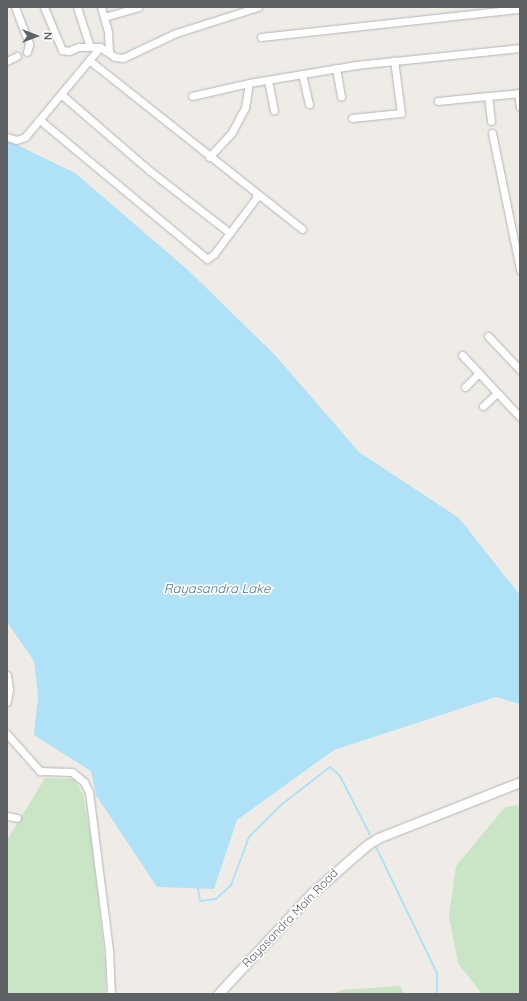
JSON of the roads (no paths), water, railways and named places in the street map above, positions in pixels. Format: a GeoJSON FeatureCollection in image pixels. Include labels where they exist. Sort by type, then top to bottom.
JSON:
{"type":"FeatureCollection","features":[{"type":"Feature","properties":{"kind":"street"},"geometry":{"type":"LineString","coordinates":[[15,7],[29,44],[27,52]]}},
{"type":"Feature","properties":{"kind":"street"},"geometry":{"type":"LineString","coordinates":[[44,7],[62,50],[90,46],[100,47],[109,51],[115,57],[123,58],[176,33],[258,7]]}},
{"type":"Feature","properties":{"kind":"street"},"geometry":{"type":"LineString","coordinates":[[77,7],[90,46]]}},
{"type":"Feature","properties":{"kind":"street"},"geometry":{"type":"LineString","coordinates":[[101,7],[108,32],[109,51]]}},
{"type":"Feature","properties":{"kind":"street"},"geometry":{"type":"LineString","coordinates":[[104,17],[139,7]]}},
{"type":"Feature","properties":{"kind":"street"},"geometry":{"type":"LineString","coordinates":[[261,37],[520,9]]}},
{"type":"Feature","properties":{"kind":"street"},"geometry":{"type":"LineString","coordinates":[[7,137],[16,140],[25,138],[41,121],[100,47]]}},
{"type":"Feature","properties":{"kind":"street"},"geometry":{"type":"LineString","coordinates":[[192,96],[249,83],[336,68],[394,60],[520,48]]}},
{"type":"Feature","properties":{"kind":"street"},"geometry":{"type":"LineString","coordinates":[[7,60],[18,56]]}},
{"type":"Feature","properties":{"kind":"street"},"geometry":{"type":"LineString","coordinates":[[89,60],[209,157],[302,229]]}},
{"type":"Feature","properties":{"kind":"street"},"geometry":{"type":"LineString","coordinates":[[352,118],[401,113],[394,60]]}},
{"type":"Feature","properties":{"kind":"street"},"geometry":{"type":"LineString","coordinates":[[336,68],[341,97]]}},
{"type":"Feature","properties":{"kind":"street"},"geometry":{"type":"LineString","coordinates":[[302,74],[309,104]]}},
{"type":"Feature","properties":{"kind":"street"},"geometry":{"type":"LineString","coordinates":[[268,80],[274,110]]}},
{"type":"Feature","properties":{"kind":"street"},"geometry":{"type":"LineString","coordinates":[[209,157],[235,126],[245,108],[249,83]]}},
{"type":"Feature","properties":{"kind":"street"},"geometry":{"type":"LineString","coordinates":[[438,101],[519,93],[520,107]]}},
{"type":"Feature","properties":{"kind":"street"},"geometry":{"type":"LineString","coordinates":[[62,95],[150,171],[230,233]]}},
{"type":"Feature","properties":{"kind":"street"},"geometry":{"type":"LineString","coordinates":[[488,96],[491,121]]}},
{"type":"Feature","properties":{"kind":"street"},"geometry":{"type":"LineString","coordinates":[[41,121],[207,259],[230,233],[256,198],[256,194]]}},
{"type":"Feature","properties":{"kind":"street"},"geometry":{"type":"LineString","coordinates":[[492,133],[517,240],[520,270]]}},
{"type":"Feature","properties":{"kind":"street"},"geometry":{"type":"LineString","coordinates":[[488,336],[520,370]]}},
{"type":"Feature","properties":{"kind":"street"},"geometry":{"type":"LineString","coordinates":[[462,355],[520,417]]}},
{"type":"Feature","properties":{"kind":"street"},"geometry":{"type":"LineString","coordinates":[[466,386],[479,373]]}},
{"type":"Feature","properties":{"kind":"street"},"geometry":{"type":"LineString","coordinates":[[483,406],[497,393]]}},
{"type":"Feature","properties":{"kind":"street"},"geometry":{"type":"LineString","coordinates":[[7,675],[9,689],[7,702]]}},
{"type":"Feature","properties":{"kind":"street"},"geometry":{"type":"LineString","coordinates":[[7,734],[40,771],[72,772],[84,782],[89,792],[109,950],[111,994]]}},
{"type":"Feature","properties":{"kind":"street","name":"Rayasandra Main Road"},"geometry":{"type":"LineString","coordinates":[[218,994],[312,893],[367,845],[378,838],[520,782]]}},
{"type":"Feature","properties":{"kind":"street"},"geometry":{"type":"LineString","coordinates":[[7,816],[17,818]]}},
{"type":"Feature","properties":{"kind":"water","name":"Rayasandra Lake"},"geometry":{"type":"Polygon","coordinates":[[[7,140],[75,173],[189,271],[275,355],[359,452],[459,518],[520,595],[520,704],[496,697],[334,750],[237,820],[214,889],[157,887],[96,795],[91,771],[34,735],[38,696],[34,661],[7,622],[7,140]]]}},
{"type":"Feature","properties":{"kind":"waterway"},"geometry":{"type":"LineString","coordinates":[[198,888],[200,901],[216,899],[231,885],[249,837],[281,805],[330,767],[340,776],[370,835]]}},
{"type":"Feature","properties":{"kind":"waterway"},"geometry":{"type":"LineString","coordinates":[[376,847],[437,973],[437,994]]}}]}
